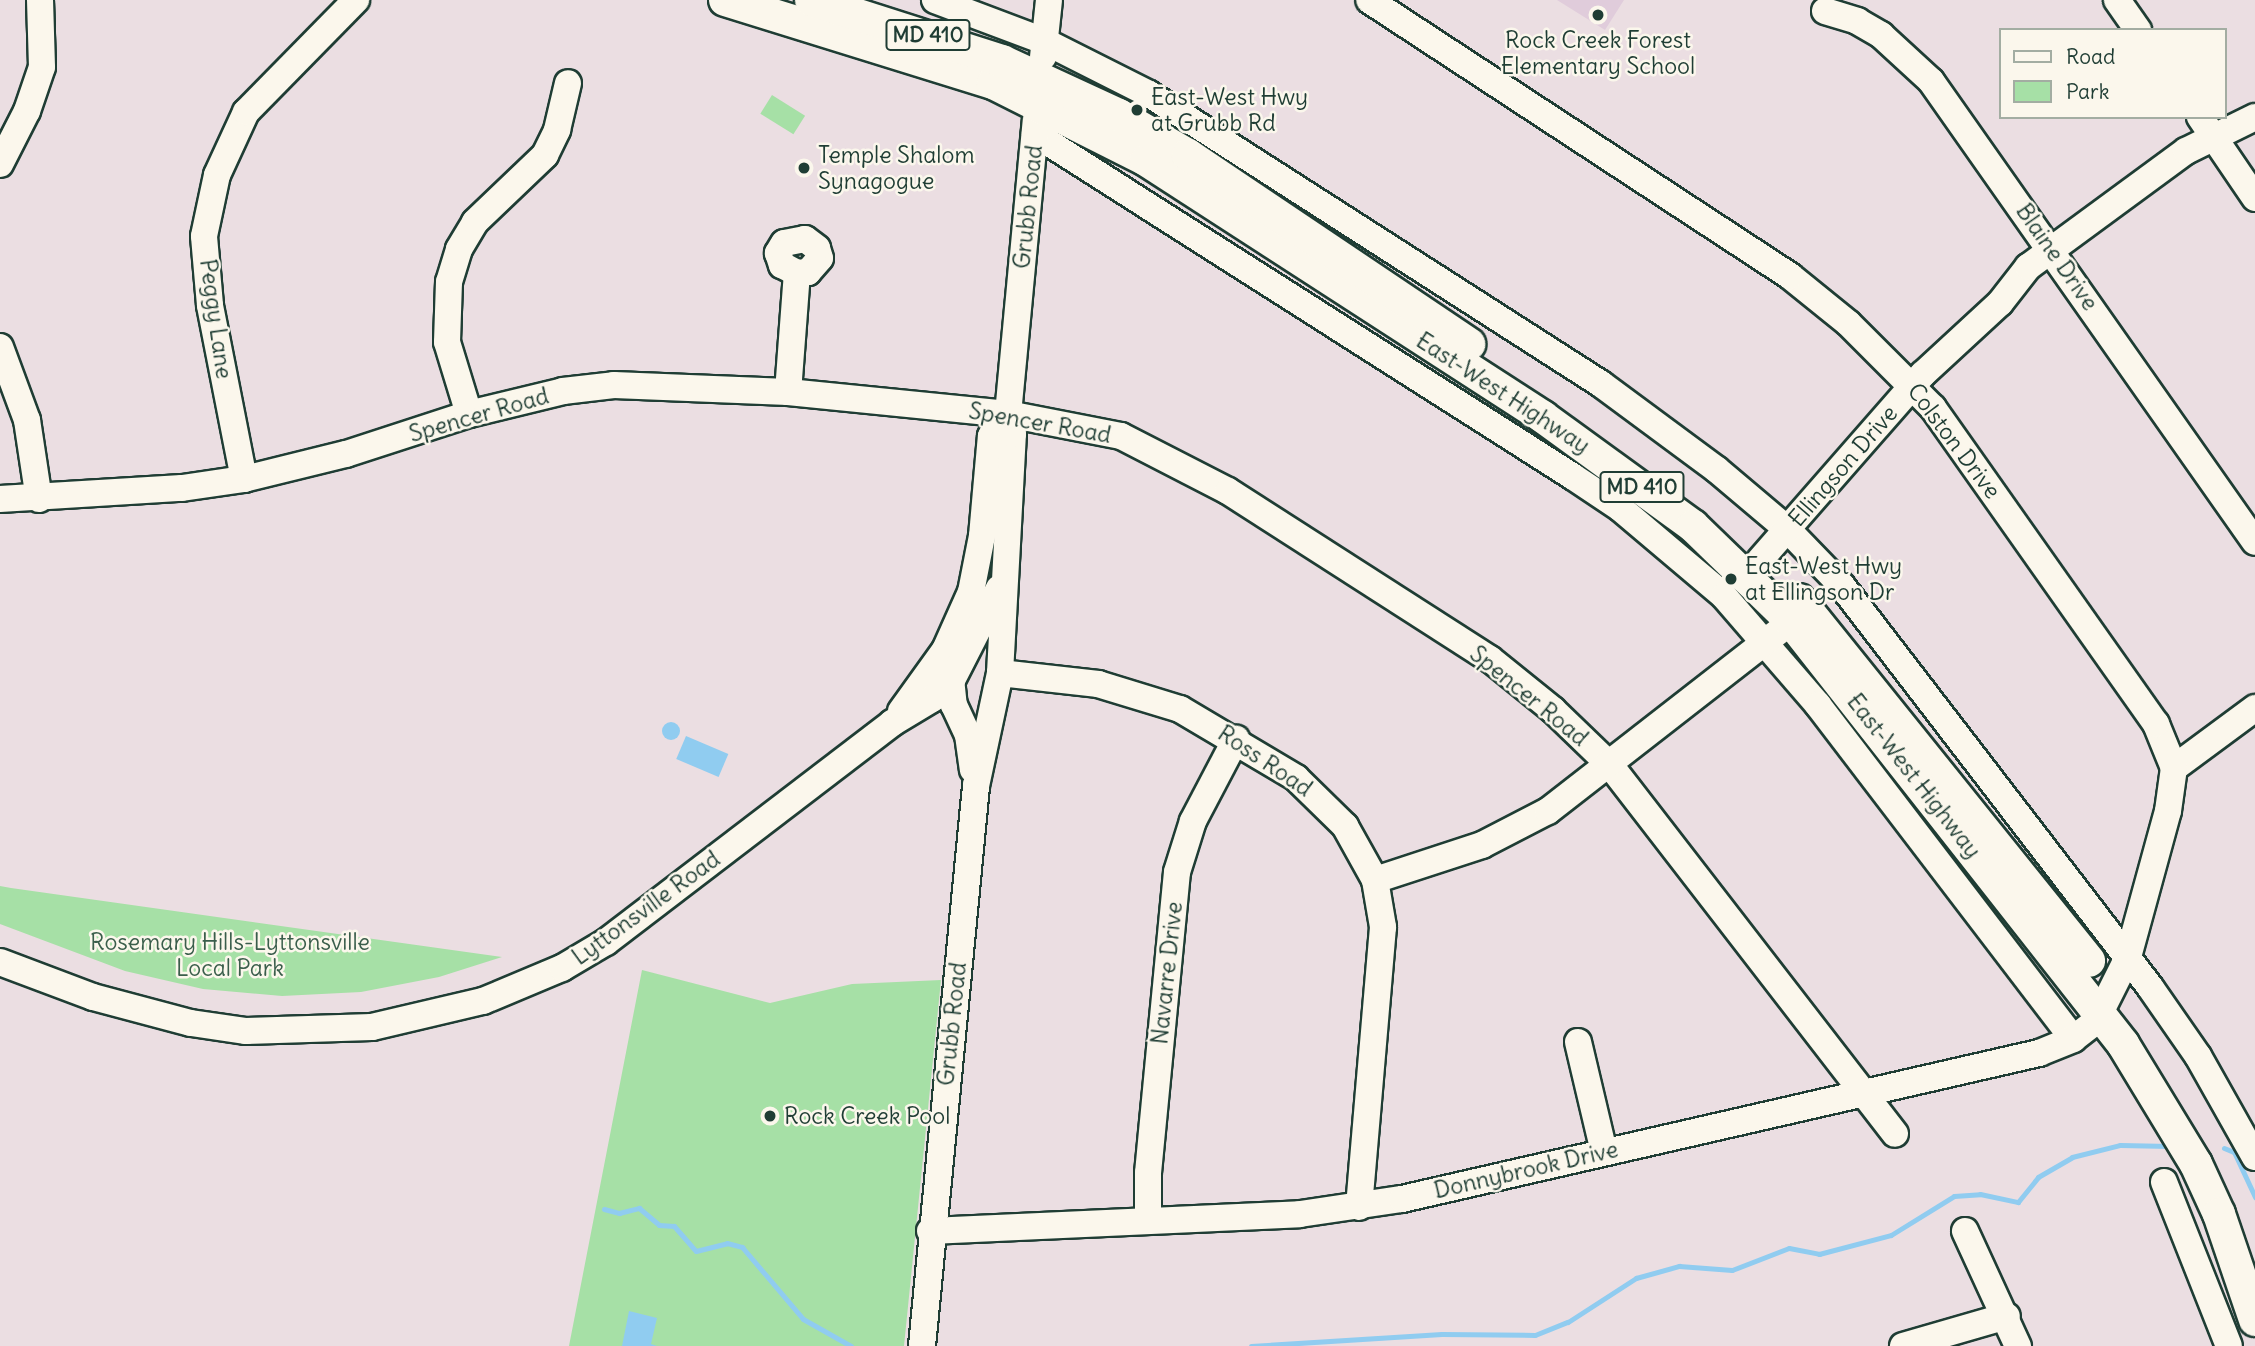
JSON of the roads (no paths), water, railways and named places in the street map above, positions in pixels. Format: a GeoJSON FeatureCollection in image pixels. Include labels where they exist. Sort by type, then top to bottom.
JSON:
{"type":"FeatureCollection","features":[{"type":"Feature","properties":{"kind":"main road","name":"East-West Highway"},"geometry":{"type":"LineString","coordinates":[[725,0],[980,79],[1146,160],[1543,417],[1693,526],[1791,621],[2107,1004],[2196,1164],[2220,1214],[2255,1320]]}},
{"type":"Feature","properties":{"kind":"main road","name":"East-West Highway"},"geometry":{"type":"LineString","coordinates":[[811,0],[943,40],[1038,105],[1136,125],[1279,216],[1629,451],[1760,560],[1829,632],[2107,1004],[2206,1142],[2255,1256]]}},
{"type":"Feature","properties":{"kind":"street"},"geometry":{"type":"LineString","coordinates":[[0,164],[27,111],[42,66],[40,0]]}},
{"type":"Feature","properties":{"kind":"street","name":"Peggy Lane"},"geometry":{"type":"LineString","coordinates":[[244,479],[210,305],[204,236],[217,175],[246,112],[356,0]]}},
{"type":"Feature","properties":{"kind":"street"},"geometry":{"type":"LineString","coordinates":[[935,0],[1044,41],[1137,86],[1601,384],[1717,469],[1787,529],[1842,586],[2127,957],[2198,1056],[2255,1157]]}},
{"type":"Feature","properties":{"kind":"street","name":"Grubb Road"},"geometry":{"type":"LineString","coordinates":[[922,1346],[930,1231],[976,786],[1000,673],[1003,579],[1013,434],[1008,414],[1049,0]]}},
{"type":"Feature","properties":{"kind":"street","name":"Colston Drive"},"geometry":{"type":"LineString","coordinates":[[1369,0],[1790,276],[1914,384],[2156,724],[2174,768]]}},
{"type":"Feature","properties":{"kind":"street"},"geometry":{"type":"LineString","coordinates":[[2117,0],[2137,28]]}},
{"type":"Feature","properties":{"kind":"street","name":"Blaine Drive"},"geometry":{"type":"LineString","coordinates":[[1825,11],[1857,21],[1881,35],[1931,80],[2051,247],[2255,542]]}},
{"type":"Feature","properties":{"kind":"street"},"geometry":{"type":"LineString","coordinates":[[469,414],[447,342],[449,282],[459,248],[475,222],[545,155],[557,130],[568,83]]}},
{"type":"Feature","properties":{"kind":"street","name":"East-West Highway"},"geometry":{"type":"LineString","coordinates":[[1038,105],[1620,508],[1724,596],[1766,642],[2073,1039]]}},
{"type":"Feature","properties":{"kind":"street","name":"Ellingson Drive"},"geometry":{"type":"LineString","coordinates":[[1760,560],[1914,384],[2051,247],[2206,127],[2255,117]]}},
{"type":"Feature","properties":{"kind":"street"},"geometry":{"type":"LineString","coordinates":[[2206,127],[2255,198]]}},
{"type":"Feature","properties":{"kind":"street"},"geometry":{"type":"LineString","coordinates":[[788,392],[797,272]]}},
{"type":"Feature","properties":{"kind":"street"},"geometry":{"type":"LineString","coordinates":[[0,347],[27,420],[38,499]]}},
{"type":"Feature","properties":{"kind":"street","name":"Spencer Road"},"geometry":{"type":"LineString","coordinates":[[0,499],[38,499],[244,479],[346,454],[469,414],[563,391],[614,385],[788,392],[1008,414],[1121,436],[1228,491],[1490,659],[1553,710],[1610,765],[1895,1134]]}},
{"type":"Feature","properties":{"kind":"street","name":"Grubb Road"},"geometry":{"type":"LineString","coordinates":[[976,786],[968,735],[954,705],[945,650],[971,592],[982,536],[991,436],[1008,414]]}},
{"type":"Feature","properties":{"kind":"street","name":"Lyttonsville Road"},"geometry":{"type":"LineString","coordinates":[[0,962],[93,997],[191,1023],[246,1031],[372,1027],[469,1006],[562,968],[606,942],[892,723],[932,699],[952,680],[1003,579]]}},
{"type":"Feature","properties":{"kind":"street"},"geometry":{"type":"LineString","coordinates":[[1375,880],[1515,830],[1610,765],[1791,621]]}},
{"type":"Feature","properties":{"kind":"street","name":"Lyttonsville Road"},"geometry":{"type":"LineString","coordinates":[[892,723],[945,650]]}},
{"type":"Feature","properties":{"kind":"street","name":"Ross Road"},"geometry":{"type":"LineString","coordinates":[[1000,673],[1128,691],[1180,709],[1236,739],[1325,803],[1361,851],[1375,880],[1383,927],[1359,1207]]}},
{"type":"Feature","properties":{"kind":"street"},"geometry":{"type":"LineString","coordinates":[[2107,1004],[2127,957],[2168,811],[2174,768],[2255,708]]}},
{"type":"Feature","properties":{"kind":"street","name":"Navarre Drive"},"geometry":{"type":"LineString","coordinates":[[1148,1220],[1148,1173],[1177,872],[1193,821],[1236,739]]}},
{"type":"Feature","properties":{"kind":"street","name":"Donnybrook Drive"},"geometry":{"type":"LineString","coordinates":[[930,1231],[1359,1207],[2039,1053],[2073,1039],[2107,1004]]}},
{"type":"Feature","properties":{"kind":"street"},"geometry":{"type":"LineString","coordinates":[[1578,1042],[1604,1152]]}},
{"type":"Feature","properties":{"kind":"street"},"geometry":{"type":"LineString","coordinates":[[2164,1182],[2229,1346]]}},
{"type":"Feature","properties":{"kind":"street"},"geometry":{"type":"LineString","coordinates":[[1965,1231],[2007,1316],[2018,1346]]}},
{"type":"Feature","properties":{"kind":"street"},"geometry":{"type":"LineString","coordinates":[[1903,1346],[2007,1316]]}},
{"type":"Feature","properties":{"kind":"water"},"geometry":{"type":"Polygon","coordinates":[[[671,722],[677,725],[680,731],[677,737],[671,740],[665,737],[662,731],[665,725],[671,722]]]}},
{"type":"Feature","properties":{"kind":"water"},"geometry":{"type":"Polygon","coordinates":[[[686,736],[728,754],[719,777],[676,759],[686,736]]]}},
{"type":"Feature","properties":{"kind":"water"},"geometry":{"type":"Polygon","coordinates":[[[629,1311],[657,1318],[651,1344],[657,1346],[622,1346],[629,1311]]]}},
{"type":"Feature","properties":{"kind":"waterway"},"geometry":{"type":"LineString","coordinates":[[1251,1346],[1442,1334],[1535,1335],[1568,1322],[1636,1278],[1679,1266],[1732,1270],[1789,1248],[1819,1254],[1891,1235],[1954,1196],[1980,1194],[2018,1202],[2038,1177],[2072,1157],[2120,1145],[2170,1146]]}},
{"type":"Feature","properties":{"kind":"waterway"},"geometry":{"type":"LineString","coordinates":[[2224,1148],[2234,1152],[2255,1197]]}},
{"type":"Feature","properties":{"kind":"waterway"},"geometry":{"type":"LineString","coordinates":[[604,1209],[619,1213],[639,1208],[659,1225],[674,1226],[696,1251],[727,1243],[742,1247],[803,1319],[851,1346]]}},
{"type":"Feature","properties":{"kind":"place","name":"Rock Creek Forest Elementary School"},"geometry":{"type":"Point","coordinates":[1598,15]}},
{"type":"Feature","properties":{"kind":"place","name":"East-West Hwy at Grubb Rd"},"geometry":{"type":"Point","coordinates":[1137,110]}},
{"type":"Feature","properties":{"kind":"place","name":"Temple Shalom Synagogue"},"geometry":{"type":"Point","coordinates":[804,168]}},
{"type":"Feature","properties":{"kind":"place","name":"East-West Hwy at Ellingson Dr"},"geometry":{"type":"Point","coordinates":[1731,579]}},
{"type":"Feature","properties":{"kind":"place","name":"Rock Creek Pool"},"geometry":{"type":"Point","coordinates":[770,1116]}},
{"type":"Feature","properties":{"kind":"park label","name":"Rosemary Hills-Lyttonsville Local Park"},"geometry":{"type":"Point","coordinates":[230,955]}}]}
